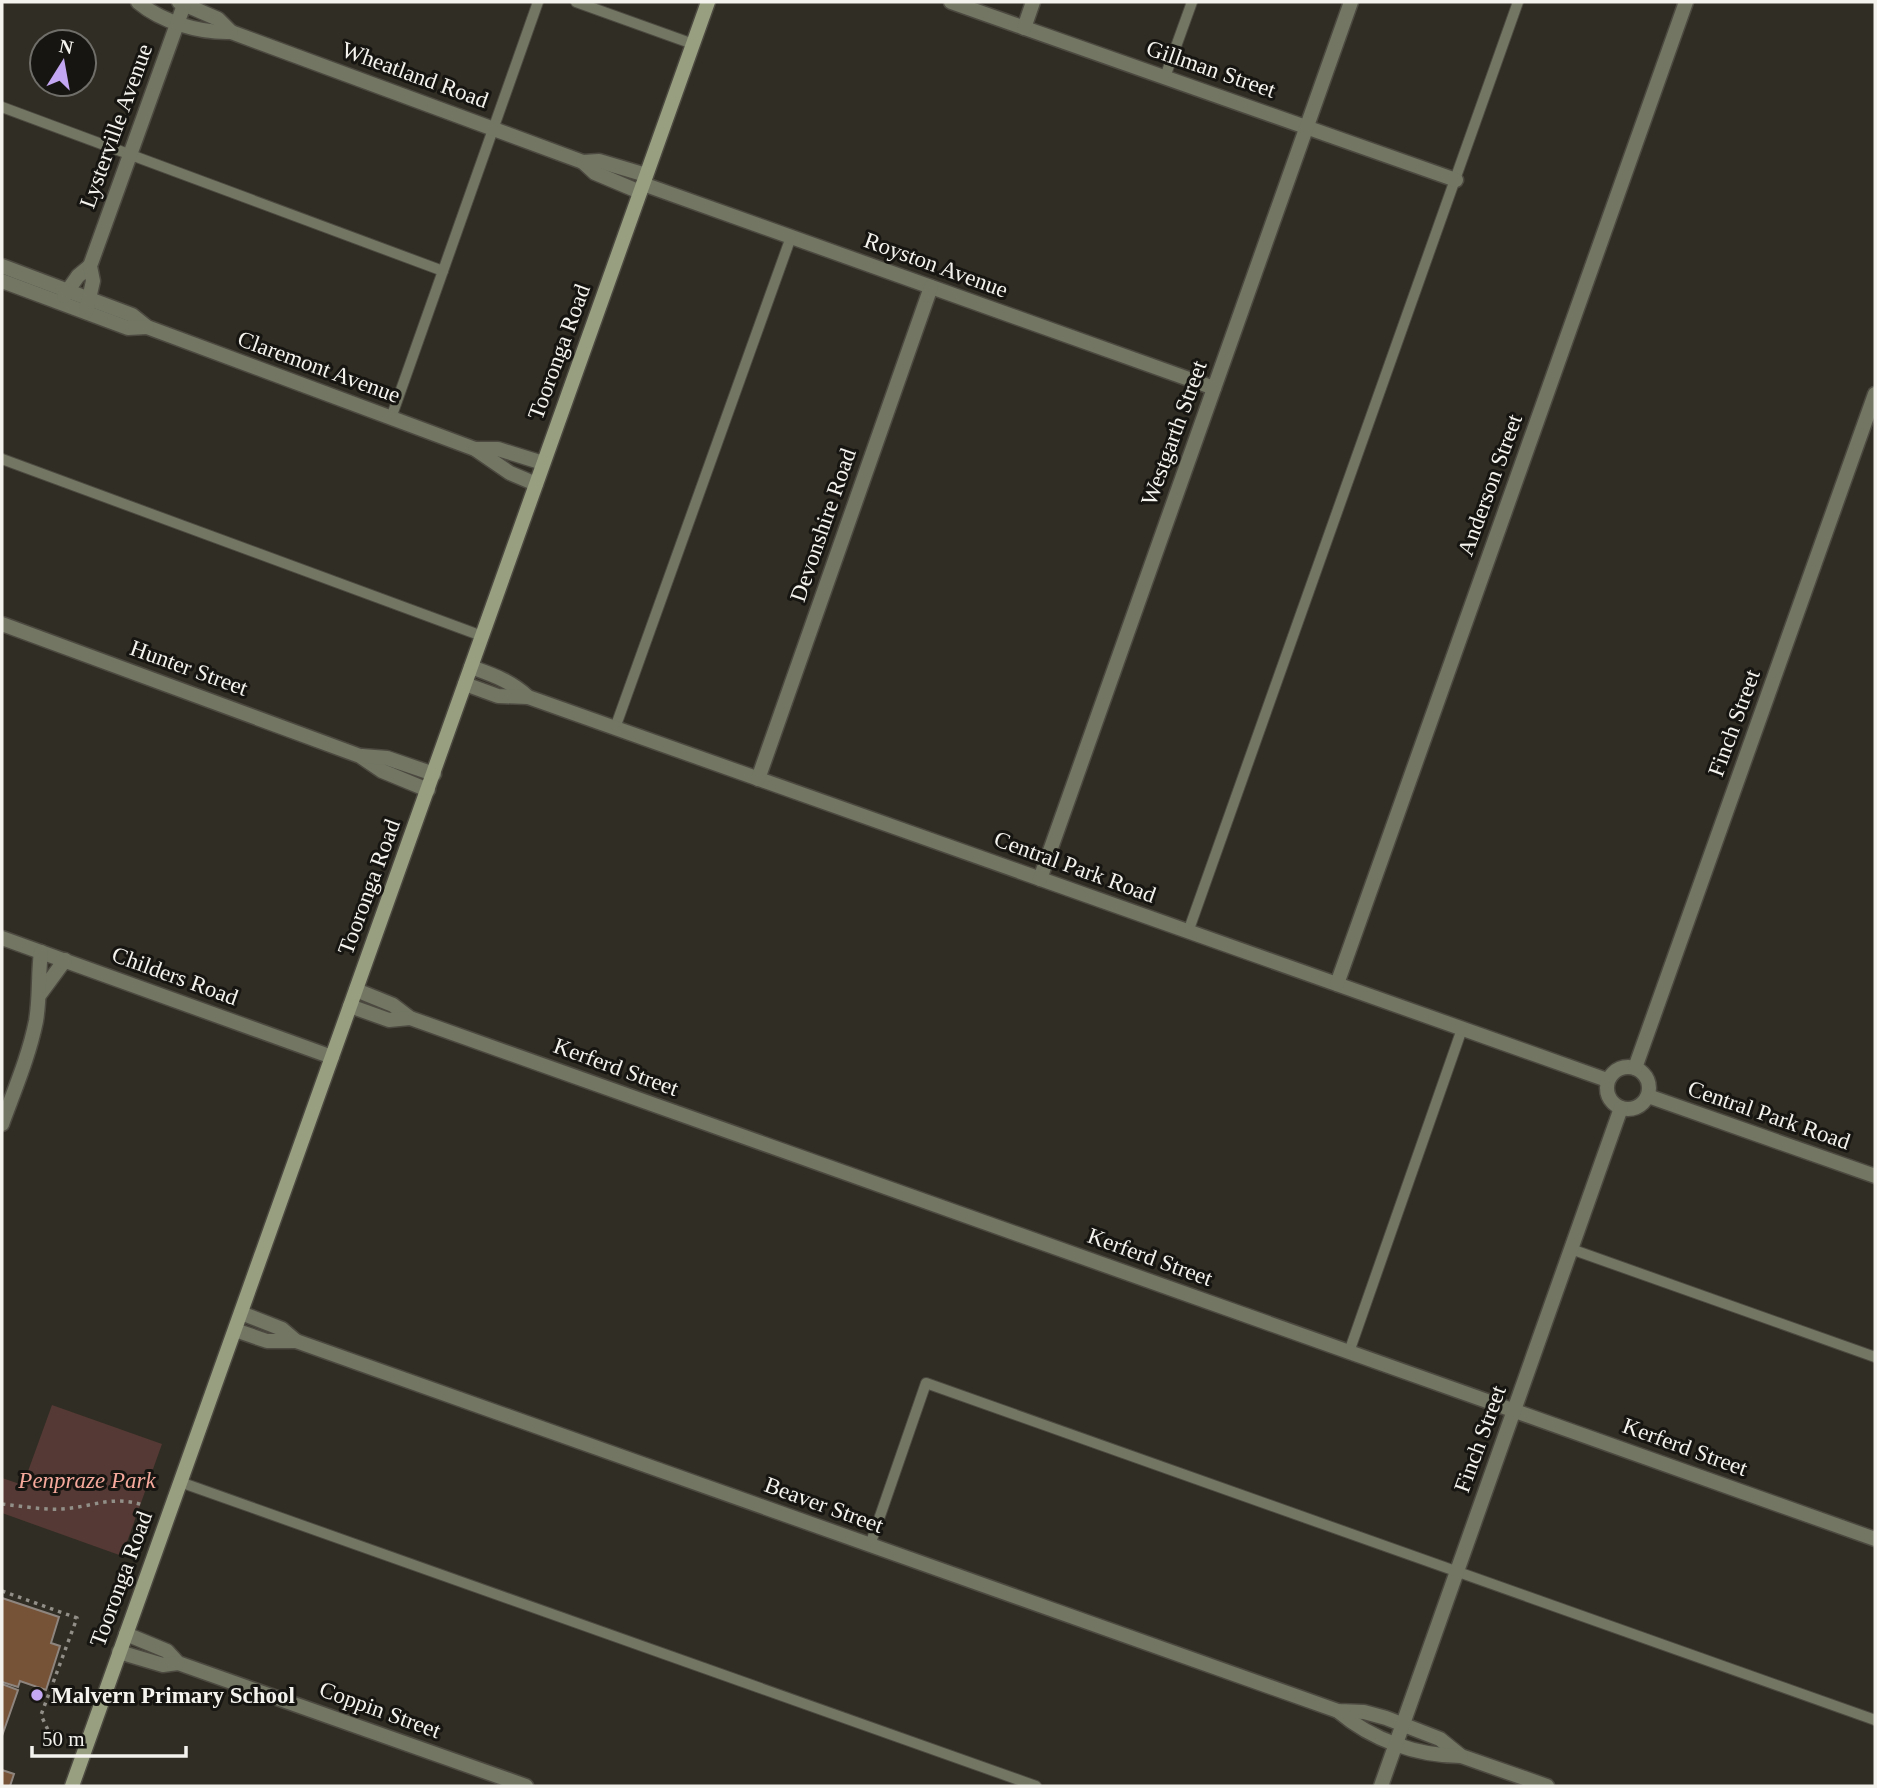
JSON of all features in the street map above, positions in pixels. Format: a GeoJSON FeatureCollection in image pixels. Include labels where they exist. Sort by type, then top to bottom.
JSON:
{"type":"FeatureCollection","features":[{"type":"Feature","properties":{"kind":"main road","name":"Tooronga Road"},"geometry":{"type":"LineString","coordinates":[[72,1786],[708,2]]}},
{"type":"Feature","properties":{"kind":"street","name":"Wheatland Road"},"geometry":{"type":"LineString","coordinates":[[138,2],[158,15],[178,23],[214,33],[231,32],[583,162],[595,173],[643,184]]}},
{"type":"Feature","properties":{"kind":"street","name":"Wheatland Road"},"geometry":{"type":"LineString","coordinates":[[183,2],[218,19],[231,32]]}},
{"type":"Feature","properties":{"kind":"street","name":"Lysterville Avenue"},"geometry":{"type":"LineString","coordinates":[[64,297],[90,266],[178,23],[183,2]]}},
{"type":"Feature","properties":{"kind":"street","name":"Gillman Street"},"geometry":{"type":"LineString","coordinates":[[951,2],[1456,180]]}},
{"type":"Feature","properties":{"kind":"street"},"geometry":{"type":"LineString","coordinates":[[1024,28],[1033,2]]}},
{"type":"Feature","properties":{"kind":"street","name":"Westgarth Street"},"geometry":{"type":"LineString","coordinates":[[1040,879],[1351,2]]}},
{"type":"Feature","properties":{"kind":"street","name":"Anderson Street"},"geometry":{"type":"LineString","coordinates":[[1337,984],[1686,2]]}},
{"type":"Feature","properties":{"kind":"street","name":"Royston Avenue"},"geometry":{"type":"LineString","coordinates":[[643,184],[1214,388]]}},
{"type":"Feature","properties":{"kind":"street","name":"Lysterville Avenue"},"geometry":{"type":"LineString","coordinates":[[88,306],[93,281],[90,266]]}},
{"type":"Feature","properties":{"kind":"street","name":"Claremont Avenue"},"geometry":{"type":"LineString","coordinates":[[4,277],[88,306],[132,315],[147,327],[475,449],[510,473],[536,484]]}},
{"type":"Feature","properties":{"kind":"street","name":"Devonshire Road"},"geometry":{"type":"LineString","coordinates":[[758,779],[931,287]]}},
{"type":"Feature","properties":{"kind":"street","name":"Finch Street"},"geometry":{"type":"LineString","coordinates":[[1636,1068],[1875,394]]}},
{"type":"Feature","properties":{"kind":"street","name":"Claremont Avenue"},"geometry":{"type":"LineString","coordinates":[[475,449],[498,449],[544,463]]}},
{"type":"Feature","properties":{"kind":"street","name":"Hunter Street"},"geometry":{"type":"LineString","coordinates":[[2,624],[360,756],[382,771],[428,790]]}},
{"type":"Feature","properties":{"kind":"street","name":"Central Park Road"},"geometry":{"type":"LineString","coordinates":[[471,667],[503,679],[528,697],[1608,1080]]}},
{"type":"Feature","properties":{"kind":"street","name":"Central Park Road"},"geometry":{"type":"LineString","coordinates":[[465,684],[498,696],[528,697]]}},
{"type":"Feature","properties":{"kind":"street","name":"Hunter Street"},"geometry":{"type":"LineString","coordinates":[[360,756],[387,758],[434,774]]}},
{"type":"Feature","properties":{"kind":"street","name":"Childers Road"},"geometry":{"type":"LineString","coordinates":[[2,938],[332,1057]]}},
{"type":"Feature","properties":{"kind":"street"},"geometry":{"type":"LineString","coordinates":[[2,1124],[32,1037],[40,994],[37,981],[41,952]]}},
{"type":"Feature","properties":{"kind":"street"},"geometry":{"type":"LineString","coordinates":[[40,994],[65,960]]}},
{"type":"Feature","properties":{"kind":"street","name":"Kerferd Street"},"geometry":{"type":"LineString","coordinates":[[356,990],[393,1004],[410,1018],[1875,1539]]}},
{"type":"Feature","properties":{"kind":"street","name":"Kerferd Street"},"geometry":{"type":"LineString","coordinates":[[350,1006],[389,1020],[410,1018]]}},
{"type":"Feature","properties":{"kind":"street"},"geometry":{"type":"LineString","coordinates":[[1619,1068],[1636,1068],[1648,1079],[1648,1096],[1637,1107],[1621,1108],[1608,1097],[1608,1080],[1619,1068]]}},
{"type":"Feature","properties":{"kind":"street","name":"Central Park Road"},"geometry":{"type":"LineString","coordinates":[[1648,1096],[1875,1176]]}},
{"type":"Feature","properties":{"kind":"street","name":"Finch Street"},"geometry":{"type":"LineString","coordinates":[[1381,1786],[1621,1108]]}},
{"type":"Feature","properties":{"kind":"street","name":"Beaver Street"},"geometry":{"type":"LineString","coordinates":[[241,1313],[282,1329],[296,1342]]}},
{"type":"Feature","properties":{"kind":"street","name":"Beaver Street"},"geometry":{"type":"LineString","coordinates":[[235,1330],[267,1341],[296,1342],[1338,1712],[1364,1712],[1403,1724],[1440,1739],[1461,1756]]}},
{"type":"Feature","properties":{"kind":"street","name":"Coppin Street"},"geometry":{"type":"LineString","coordinates":[[125,1634],[167,1651],[178,1663]]}},
{"type":"Feature","properties":{"kind":"street","name":"Coppin Street"},"geometry":{"type":"LineString","coordinates":[[119,1652],[163,1665],[178,1663],[526,1786]]}},
{"type":"Feature","properties":{"kind":"street","name":"Beaver Street"},"geometry":{"type":"LineString","coordinates":[[1338,1712],[1356,1727],[1396,1743],[1435,1756],[1461,1756],[1548,1786]]}},
{"type":"Feature","properties":{"kind":"lane"},"geometry":{"type":"LineString","coordinates":[[391,418],[538,2]]}},
{"type":"Feature","properties":{"kind":"lane"},"geometry":{"type":"LineString","coordinates":[[576,2],[693,44]]}},
{"type":"Feature","properties":{"kind":"lane"},"geometry":{"type":"LineString","coordinates":[[1165,77],[1192,2]]}},
{"type":"Feature","properties":{"kind":"lane"},"geometry":{"type":"LineString","coordinates":[[1188,932],[1518,2]]}},
{"type":"Feature","properties":{"kind":"lane"},"geometry":{"type":"LineString","coordinates":[[2,107],[443,271]]}},
{"type":"Feature","properties":{"kind":"lane"},"geometry":{"type":"LineString","coordinates":[[615,728],[791,237]]}},
{"type":"Feature","properties":{"kind":"lane"},"geometry":{"type":"LineString","coordinates":[[2,459],[482,636]]}},
{"type":"Feature","properties":{"kind":"lane"},"geometry":{"type":"LineString","coordinates":[[1349,1352],[1462,1029]]}},
{"type":"Feature","properties":{"kind":"lane"},"geometry":{"type":"LineString","coordinates":[[1571,1249],[1875,1357]]}},
{"type":"Feature","properties":{"kind":"lane"},"geometry":{"type":"LineString","coordinates":[[870,1545],[926,1384],[1875,1720]]}},
{"type":"Feature","properties":{"kind":"lane"},"geometry":{"type":"LineString","coordinates":[[180,1482],[1036,1786]]}},
{"type":"Feature","properties":{"kind":"path"},"geometry":{"type":"LineString","coordinates":[[2,1504],[61,1509],[128,1500],[143,1505]]}},
{"type":"Feature","properties":{"kind":"path"},"geometry":{"type":"LineString","coordinates":[[2,1591],[77,1618],[41,1715],[48,1730],[61,1735]]}},
{"type":"Feature","properties":{"kind":"green space","name":"Penpraze Park"},"geometry":{"type":"Polygon","coordinates":[[[52,1405],[162,1444],[122,1556],[2,1513],[2,1478],[23,1485],[52,1405]]]}},
{"type":"Feature","properties":{"kind":"building"},"geometry":{"type":"Polygon","coordinates":[[[2,1598],[59,1617],[51,1643],[60,1646],[46,1690],[20,1681],[18,1687],[2,1682],[2,1598]]]}},
{"type":"Feature","properties":{"kind":"building"},"geometry":{"type":"Polygon","coordinates":[[[2,1684],[18,1690],[2,1736],[2,1684]]]}},
{"type":"Feature","properties":{"kind":"building"},"geometry":{"type":"Polygon","coordinates":[[[2,1770],[14,1774],[10,1786],[2,1786],[2,1770]]]}},
{"type":"Feature","properties":{"kind":"place","name":"Malvern Primary School"},"geometry":{"type":"Point","coordinates":[37,1695]}}]}
